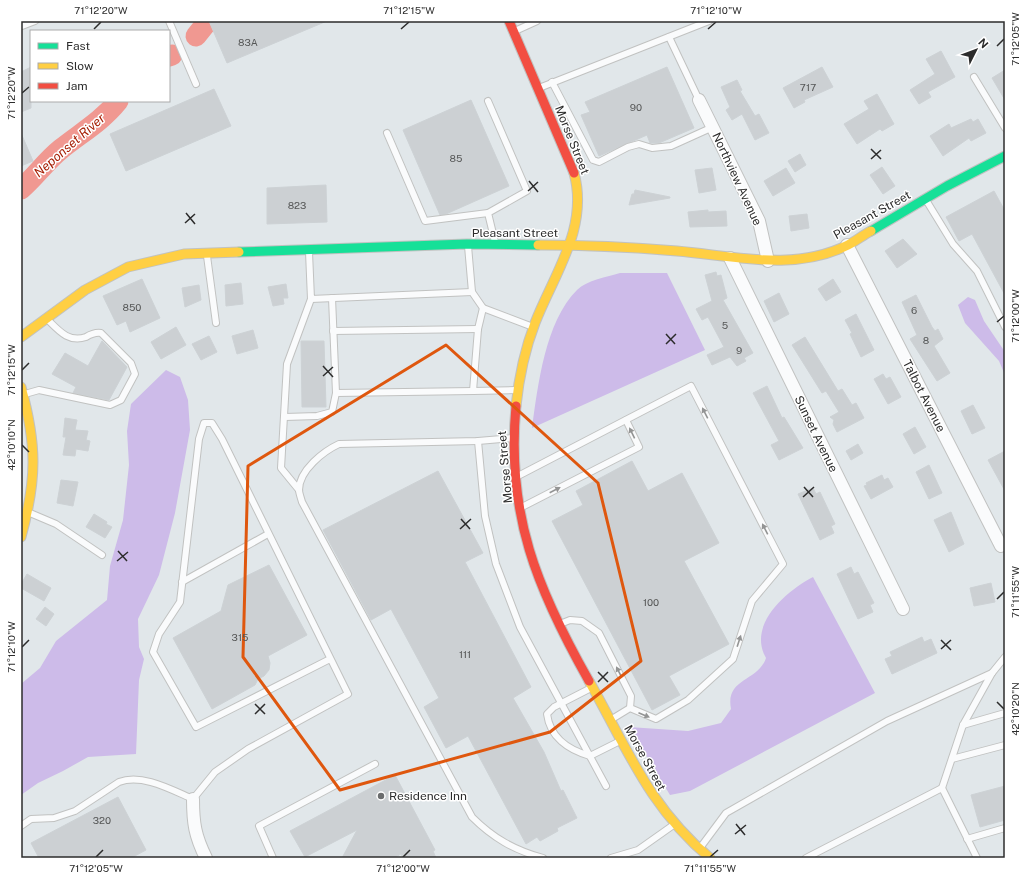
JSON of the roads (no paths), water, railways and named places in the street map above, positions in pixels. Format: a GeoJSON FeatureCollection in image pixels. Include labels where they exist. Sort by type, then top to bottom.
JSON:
{"type":"FeatureCollection","features":[{"type":"Feature","properties":{"kind":"street","name":"Morse Street"},"geometry":{"type":"LineString","coordinates":[[509,21],[574,172],[579,192],[577,221],[569,245],[526,346],[517,390],[513,438],[520,508],[536,570],[559,624],[646,788],[673,825],[699,850],[710,858]]}},
{"type":"Feature","properties":{"kind":"street","name":"Northview Avenue"},"geometry":{"type":"LineString","coordinates":[[699,100],[760,221],[768,261]]}},
{"type":"Feature","properties":{"kind":"street","name":"Pleasant Street"},"geometry":{"type":"LineString","coordinates":[[21,337],[85,290],[128,267],[184,254],[468,244],[496,246],[569,245],[676,251],[768,261],[807,257],[826,253],[847,245],[925,199],[1005,156]]}},
{"type":"Feature","properties":{"kind":"street","name":"Talbot Avenue"},"geometry":{"type":"LineString","coordinates":[[847,245],[1001,546]]}},
{"type":"Feature","properties":{"kind":"street","name":"Sunset Avenue"},"geometry":{"type":"LineString","coordinates":[[730,258],[903,609]]}},
{"type":"Feature","properties":{"kind":"street"},"geometry":{"type":"LineString","coordinates":[[21,537],[34,486],[35,451],[24,406],[22,391]]}},
{"type":"Feature","properties":{"kind":"street"},"geometry":{"type":"LineString","coordinates":[[193,799],[193,821],[197,839],[206,858]]}},
{"type":"Feature","properties":{"kind":"lane"},"geometry":{"type":"LineString","coordinates":[[21,23],[22,26],[35,21]]}},
{"type":"Feature","properties":{"kind":"lane"},"geometry":{"type":"LineString","coordinates":[[169,21],[196,84]]}},
{"type":"Feature","properties":{"kind":"lane"},"geometry":{"type":"LineString","coordinates":[[513,31],[537,21]]}},
{"type":"Feature","properties":{"kind":"lane"},"geometry":{"type":"LineString","coordinates":[[538,88],[709,21]]}},
{"type":"Feature","properties":{"kind":"lane"},"geometry":{"type":"LineString","coordinates":[[669,37],[699,100]]}},
{"type":"Feature","properties":{"kind":"lane"},"geometry":{"type":"LineString","coordinates":[[974,77],[1005,128]]}},
{"type":"Feature","properties":{"kind":"lane"},"geometry":{"type":"LineString","coordinates":[[552,82],[593,160],[599,162],[628,146],[639,144],[652,148],[671,146],[713,127]]}},
{"type":"Feature","properties":{"kind":"lane"},"geometry":{"type":"LineString","coordinates":[[387,133],[425,221],[488,213],[527,191],[488,101]]}},
{"type":"Feature","properties":{"kind":"lane"},"geometry":{"type":"LineString","coordinates":[[925,199],[953,244],[977,271],[1005,327]]}},
{"type":"Feature","properties":{"kind":"lane"},"geometry":{"type":"LineString","coordinates":[[488,213],[496,246]]}},
{"type":"Feature","properties":{"kind":"lane"},"geometry":{"type":"LineString","coordinates":[[468,244],[472,292],[483,308],[533,327]]}},
{"type":"Feature","properties":{"kind":"lane"},"geometry":{"type":"LineString","coordinates":[[308,250],[311,299],[287,364],[281,468],[299,490],[302,502],[472,817],[486,831],[505,844],[525,853],[543,858]]}},
{"type":"Feature","properties":{"kind":"lane"},"geometry":{"type":"LineString","coordinates":[[207,254],[216,323]]}},
{"type":"Feature","properties":{"kind":"lane"},"geometry":{"type":"LineString","coordinates":[[311,299],[472,292]]}},
{"type":"Feature","properties":{"kind":"lane"},"geometry":{"type":"LineString","coordinates":[[285,416],[317,416],[332,412],[336,393],[332,298]]}},
{"type":"Feature","properties":{"kind":"lane"},"geometry":{"type":"LineString","coordinates":[[473,391],[478,329],[483,308]]}},
{"type":"Feature","properties":{"kind":"lane"},"geometry":{"type":"LineString","coordinates":[[22,391],[39,390],[110,405],[121,400],[135,374],[131,363],[101,333],[96,332],[78,339],[70,338],[63,335],[46,318]]}},
{"type":"Feature","properties":{"kind":"lane"},"geometry":{"type":"LineString","coordinates":[[333,332],[478,329]]}},
{"type":"Feature","properties":{"kind":"lane"},"geometry":{"type":"LineString","coordinates":[[516,477],[691,386],[783,564],[752,600],[733,660],[688,700],[656,719],[630,708]]}},
{"type":"Feature","properties":{"kind":"lane"},"geometry":{"type":"LineString","coordinates":[[336,393],[517,390]]}},
{"type":"Feature","properties":{"kind":"lane"},"geometry":{"type":"LineString","coordinates":[[520,508],[639,447],[626,420]]}},
{"type":"Feature","properties":{"kind":"lane"},"geometry":{"type":"LineString","coordinates":[[21,826],[31,819],[54,818],[75,812],[119,782],[126,779],[144,781],[193,799],[215,772],[235,758],[348,694],[222,439],[212,422],[204,423],[199,439],[180,602],[159,634],[153,652],[196,727],[330,659]]}},
{"type":"Feature","properties":{"kind":"lane"},"geometry":{"type":"LineString","coordinates":[[299,490],[302,480],[312,464],[326,450],[339,444],[478,441],[513,438]]}},
{"type":"Feature","properties":{"kind":"lane"},"geometry":{"type":"LineString","coordinates":[[478,441],[485,516],[496,564],[520,627],[606,786]]}},
{"type":"Feature","properties":{"kind":"lane"},"geometry":{"type":"LineString","coordinates":[[28,513],[56,524],[102,555]]}},
{"type":"Feature","properties":{"kind":"lane"},"geometry":{"type":"LineString","coordinates":[[182,582],[268,534]]}},
{"type":"Feature","properties":{"kind":"lane"},"geometry":{"type":"LineString","coordinates":[[559,624],[570,620],[582,621],[599,633],[631,696],[630,708]]}},
{"type":"Feature","properties":{"kind":"lane"},"geometry":{"type":"LineString","coordinates":[[806,858],[942,788],[963,726],[992,673],[1005,657]]}},
{"type":"Feature","properties":{"kind":"lane"},"geometry":{"type":"LineString","coordinates":[[699,850],[726,813],[887,721],[992,673]]}},
{"type":"Feature","properties":{"kind":"lane"},"geometry":{"type":"LineString","coordinates":[[592,687],[562,703],[547,714],[548,722],[556,735],[565,745],[590,756],[620,740]]}},
{"type":"Feature","properties":{"kind":"lane"},"geometry":{"type":"LineString","coordinates":[[610,720],[630,708]]}},
{"type":"Feature","properties":{"kind":"lane"},"geometry":{"type":"LineString","coordinates":[[963,726],[1005,713]]}},
{"type":"Feature","properties":{"kind":"lane"},"geometry":{"type":"LineString","coordinates":[[952,760],[1005,745]]}},
{"type":"Feature","properties":{"kind":"lane"},"geometry":{"type":"LineString","coordinates":[[273,858],[259,826],[375,764]]}},
{"type":"Feature","properties":{"kind":"lane"},"geometry":{"type":"LineString","coordinates":[[942,788],[977,858]]}},
{"type":"Feature","properties":{"kind":"lane"},"geometry":{"type":"LineString","coordinates":[[611,858],[638,850],[673,825]]}},
{"type":"Feature","properties":{"kind":"lane"},"geometry":{"type":"LineString","coordinates":[[967,839],[1005,828]]}},
{"type":"Feature","properties":{"kind":"waterway","name":"Neponset River"},"geometry":{"type":"LineString","coordinates":[[196,36],[208,21]]}},
{"type":"Feature","properties":{"kind":"waterway","name":"Neponset River"},"geometry":{"type":"LineString","coordinates":[[21,189],[56,154],[98,121],[117,102]]}},
{"type":"Feature","properties":{"kind":"place","name":"Residence Inn"},"geometry":{"type":"Point","coordinates":[381,796]}}]}
